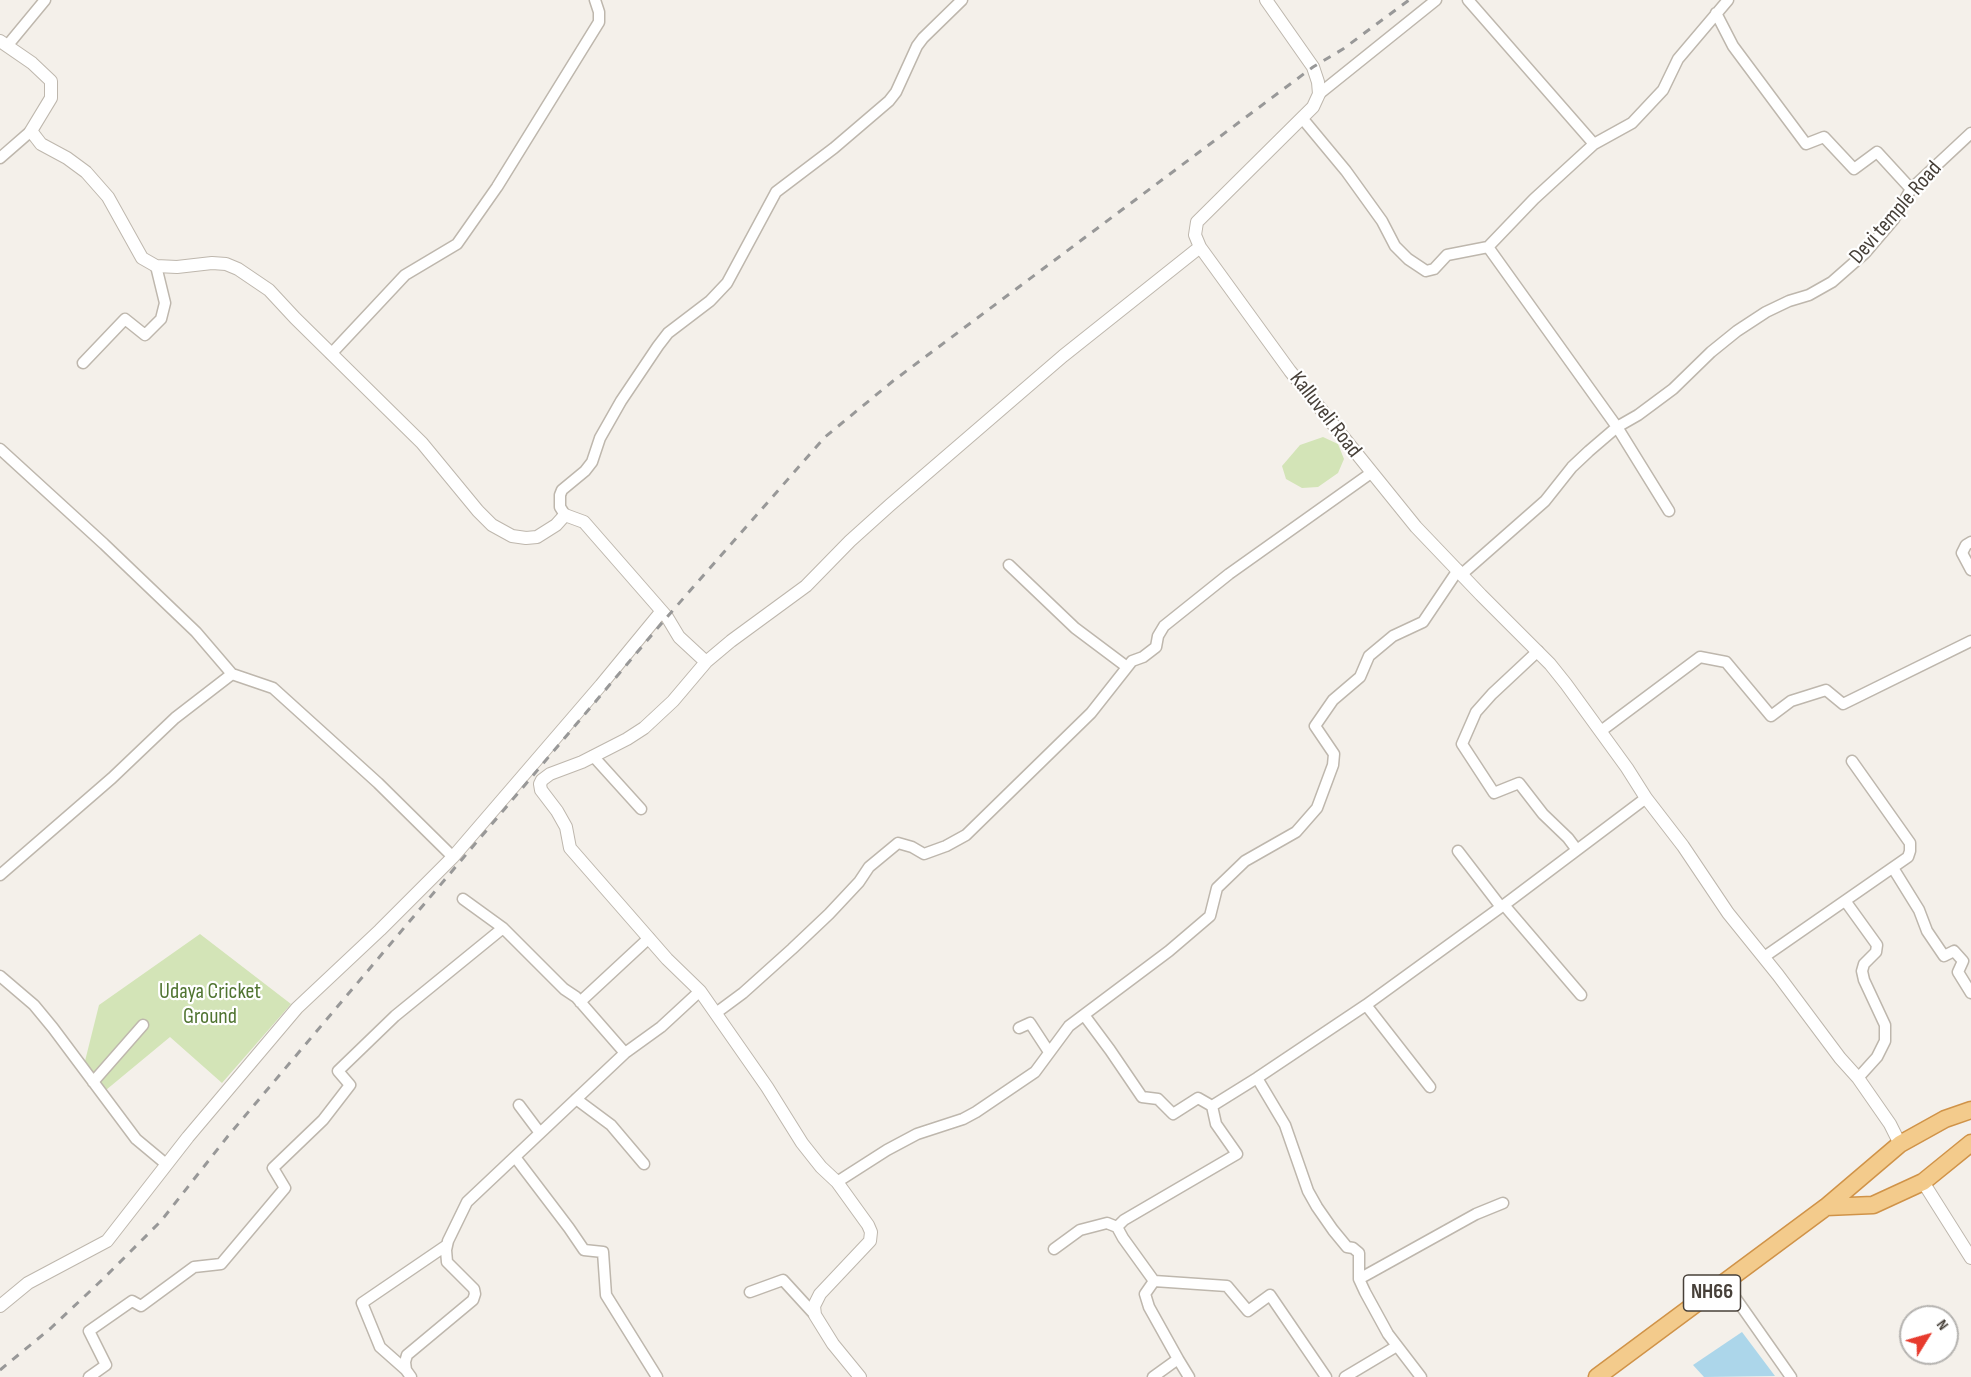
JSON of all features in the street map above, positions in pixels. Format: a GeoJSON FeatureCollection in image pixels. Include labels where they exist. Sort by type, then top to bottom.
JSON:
{"type":"FeatureCollection","features":[{"type":"Feature","properties":{"kind":"highway","name":"NH66"},"geometry":{"type":"LineString","coordinates":[[1597,1377],[1826,1207],[1900,1144],[1945,1119],[1971,1110]]}},
{"type":"Feature","properties":{"kind":"highway"},"geometry":{"type":"LineString","coordinates":[[1826,1207],[1873,1205],[1923,1182],[1971,1143]]}},
{"type":"Feature","properties":{"kind":"street"},"geometry":{"type":"LineString","coordinates":[[0,158],[31,131],[51,98],[51,81],[32,63],[4,44],[45,0]]}},
{"type":"Feature","properties":{"kind":"street"},"geometry":{"type":"LineString","coordinates":[[331,354],[405,275],[458,244],[497,187],[599,22],[595,0]]}},
{"type":"Feature","properties":{"kind":"street"},"geometry":{"type":"LineString","coordinates":[[706,662],[679,637],[666,617],[584,522],[565,515],[560,507],[560,495],[562,490],[585,471],[592,462],[600,438],[621,401],[668,333],[710,301],[726,283],[776,192],[834,148],[889,101],[896,92],[917,46],[962,0]]}},
{"type":"Feature","properties":{"kind":"street"},"geometry":{"type":"LineString","coordinates":[[1266,0],[1313,67],[1319,94]]}},
{"type":"Feature","properties":{"kind":"street"},"geometry":{"type":"LineString","coordinates":[[815,1315],[814,1306],[820,1294],[870,1241],[871,1232],[857,1208],[837,1182],[821,1167],[802,1143],[767,1087],[700,991],[649,938],[570,848],[566,827],[541,790],[540,784],[550,774],[582,762],[644,728],[673,701],[706,662],[806,586],[850,541],[1063,356],[1200,247],[1195,234],[1197,222],[1313,107],[1319,94],[1436,0]]}},
{"type":"Feature","properties":{"kind":"street"},"geometry":{"type":"LineString","coordinates":[[1468,0],[1594,144]]}},
{"type":"Feature","properties":{"kind":"street"},"geometry":{"type":"LineString","coordinates":[[1302,117],[1382,220],[1395,246],[1408,259],[1426,271],[1434,269],[1447,255],[1488,247],[1534,199],[1594,144],[1632,123],[1663,90],[1678,59],[1728,0]]}},
{"type":"Feature","properties":{"kind":"street"},"geometry":{"type":"LineString","coordinates":[[1716,13],[1733,46],[1806,144],[1824,137],[1854,169],[1877,152],[1911,189]]}},
{"type":"Feature","properties":{"kind":"street"},"geometry":{"type":"LineString","coordinates":[[31,131],[41,144],[67,158],[86,172],[108,197],[142,258],[156,266],[226,264],[238,269],[269,290],[422,443],[492,525],[512,536],[537,537],[556,525],[565,515]]}},
{"type":"Feature","properties":{"kind":"street","name":"Devi temple Road"},"geometry":{"type":"LineString","coordinates":[[1084,1015],[1198,928],[1210,916],[1217,888],[1245,861],[1296,832],[1310,817],[1317,808],[1334,765],[1335,754],[1315,726],[1334,700],[1360,677],[1369,656],[1393,636],[1423,622],[1460,572],[1545,501],[1572,467],[1617,427],[1638,415],[1673,389],[1711,352],[1737,331],[1766,312],[1819,290],[1832,282],[1865,253],[1894,219],[1911,189],[1971,133]]}},
{"type":"Feature","properties":{"kind":"street","name":"Kalluveli Road"},"geometry":{"type":"LineString","coordinates":[[1200,247],[1290,371],[1416,527],[1538,651],[1566,684],[1646,798],[1683,846],[1728,913],[1858,1078],[1890,1124],[1900,1144]]}},
{"type":"Feature","properties":{"kind":"street"},"geometry":{"type":"LineString","coordinates":[[1488,247],[1617,427],[1669,511]]}},
{"type":"Feature","properties":{"kind":"street"},"geometry":{"type":"LineString","coordinates":[[83,363],[125,319],[145,334],[161,319],[165,303],[156,266]]}},
{"type":"Feature","properties":{"kind":"street"},"geometry":{"type":"LineString","coordinates":[[0,449],[196,632],[232,674],[273,688],[378,783],[453,856]]}},
{"type":"Feature","properties":{"kind":"street"},"geometry":{"type":"LineString","coordinates":[[716,1013],[743,993],[792,949],[829,914],[859,882],[869,867],[898,843],[924,854],[966,835],[1091,713],[1132,661],[1143,657],[1156,647],[1158,636],[1164,626],[1229,574],[1371,473]]}},
{"type":"Feature","properties":{"kind":"street"},"geometry":{"type":"LineString","coordinates":[[1971,542],[1966,545],[1962,553],[1971,570]]}},
{"type":"Feature","properties":{"kind":"street"},"geometry":{"type":"LineString","coordinates":[[1009,565],[1074,628],[1127,668]]}},
{"type":"Feature","properties":{"kind":"street"},"geometry":{"type":"LineString","coordinates":[[0,1306],[28,1283],[107,1241],[166,1164],[297,1008],[380,930],[453,856],[661,612]]}},
{"type":"Feature","properties":{"kind":"street"},"geometry":{"type":"LineString","coordinates":[[1601,731],[1700,657],[1726,662],[1771,717],[1791,701],[1826,690],[1843,704],[1971,641]]}},
{"type":"Feature","properties":{"kind":"street"},"geometry":{"type":"LineString","coordinates":[[1538,651],[1476,711],[1462,744],[1494,793],[1519,783],[1543,814],[1577,850]]}},
{"type":"Feature","properties":{"kind":"street"},"geometry":{"type":"LineString","coordinates":[[0,875],[112,778],[175,718],[232,674]]}},
{"type":"Feature","properties":{"kind":"street"},"geometry":{"type":"LineString","coordinates":[[593,756],[641,809]]}},
{"type":"Feature","properties":{"kind":"street"},"geometry":{"type":"LineString","coordinates":[[1764,957],[1908,857],[1910,843],[1852,761]]}},
{"type":"Feature","properties":{"kind":"street"},"geometry":{"type":"LineString","coordinates":[[1212,1106],[1366,1005],[1646,798]]}},
{"type":"Feature","properties":{"kind":"street"},"geometry":{"type":"LineString","coordinates":[[1458,851],[1502,906],[1581,995]]}},
{"type":"Feature","properties":{"kind":"street"},"geometry":{"type":"LineString","coordinates":[[1893,868],[1919,910],[1927,931],[1944,956],[1954,951],[1966,963],[1958,972],[1971,993]]}},
{"type":"Feature","properties":{"kind":"street"},"geometry":{"type":"LineString","coordinates":[[463,899],[503,928],[580,1002],[625,1053]]}},
{"type":"Feature","properties":{"kind":"street"},"geometry":{"type":"LineString","coordinates":[[1846,902],[1877,945],[1876,952],[1864,964],[1862,971],[1885,1025],[1885,1041],[1877,1057],[1858,1078]]}},
{"type":"Feature","properties":{"kind":"street"},"geometry":{"type":"LineString","coordinates":[[89,1377],[106,1365],[89,1331],[132,1301],[141,1306],[194,1267],[221,1264],[285,1188],[273,1168],[323,1120],[350,1085],[338,1071],[395,1016],[503,928]]}},
{"type":"Feature","properties":{"kind":"street"},"geometry":{"type":"LineString","coordinates":[[580,1002],[649,938]]}},
{"type":"Feature","properties":{"kind":"street"},"geometry":{"type":"LineString","coordinates":[[0,976],[34,1005],[136,1138],[166,1164]]}},
{"type":"Feature","properties":{"kind":"street"},"geometry":{"type":"LineString","coordinates":[[409,1374],[405,1362],[407,1355],[473,1300],[474,1289],[447,1262],[447,1245],[467,1202],[625,1053],[661,1027],[700,991]]}},
{"type":"Feature","properties":{"kind":"street"},"geometry":{"type":"LineString","coordinates":[[1366,1005],[1430,1087]]}},
{"type":"Feature","properties":{"kind":"street"},"geometry":{"type":"LineString","coordinates":[[837,1182],[916,1134],[963,1119],[976,1112],[1035,1071],[1069,1026],[1084,1015],[1142,1097],[1158,1099],[1173,1114],[1198,1098],[1212,1106],[1216,1124],[1237,1154],[1124,1220],[1117,1227]]}},
{"type":"Feature","properties":{"kind":"street"},"geometry":{"type":"LineString","coordinates":[[1019,1029],[1030,1023],[1049,1052]]}},
{"type":"Feature","properties":{"kind":"street"},"geometry":{"type":"LineString","coordinates":[[93,1082],[143,1025]]}},
{"type":"Feature","properties":{"kind":"street"},"geometry":{"type":"LineString","coordinates":[[1257,1078],[1285,1125],[1308,1191],[1333,1230],[1347,1247],[1359,1253],[1359,1279],[1365,1293],[1388,1334],[1421,1377]]}},
{"type":"Feature","properties":{"kind":"street"},"geometry":{"type":"LineString","coordinates":[[576,1099],[611,1125],[644,1164]]}},
{"type":"Feature","properties":{"kind":"street"},"geometry":{"type":"LineString","coordinates":[[519,1106],[540,1133]]}},
{"type":"Feature","properties":{"kind":"street"},"geometry":{"type":"LineString","coordinates":[[1971,1153],[1923,1182],[1971,1258]]}},
{"type":"Feature","properties":{"kind":"street"},"geometry":{"type":"LineString","coordinates":[[515,1157],[584,1250],[603,1252],[606,1295],[657,1377]]}},
{"type":"Feature","properties":{"kind":"street"},"geometry":{"type":"LineString","coordinates":[[1359,1279],[1476,1214],[1503,1203]]}},
{"type":"Feature","properties":{"kind":"street"},"geometry":{"type":"LineString","coordinates":[[1054,1249],[1080,1230],[1107,1223],[1117,1227],[1154,1281]]}},
{"type":"Feature","properties":{"kind":"street"},"geometry":{"type":"LineString","coordinates":[[409,1374],[381,1347],[363,1303],[447,1245]]}},
{"type":"Feature","properties":{"kind":"street"},"geometry":{"type":"LineString","coordinates":[[750,1292],[783,1280],[815,1315],[833,1344],[860,1377]]}},
{"type":"Feature","properties":{"kind":"street"},"geometry":{"type":"LineString","coordinates":[[1154,1281],[1145,1294],[1149,1307],[1189,1377]]}},
{"type":"Feature","properties":{"kind":"street"},"geometry":{"type":"LineString","coordinates":[[1154,1281],[1227,1286],[1248,1311],[1270,1295],[1326,1377]]}},
{"type":"Feature","properties":{"kind":"street"},"geometry":{"type":"LineString","coordinates":[[1725,1283],[1791,1377]]}},
{"type":"Feature","properties":{"kind":"street"},"geometry":{"type":"LineString","coordinates":[[1345,1377],[1397,1346]]}},
{"type":"Feature","properties":{"kind":"street"},"geometry":{"type":"LineString","coordinates":[[1153,1377],[1178,1359]]}},
{"type":"Feature","properties":{"kind":"green space"},"geometry":{"type":"Polygon","coordinates":[[[1323,437],[1338,444],[1344,459],[1338,473],[1318,487],[1302,488],[1286,479],[1282,466],[1300,445],[1323,437]]]}},
{"type":"Feature","properties":{"kind":"green space","name":"Udaya Cricket Ground"},"geometry":{"type":"Polygon","coordinates":[[[200,934],[291,1004],[222,1083],[170,1037],[106,1090],[85,1061],[99,1005],[200,934]]]}},
{"type":"Feature","properties":{"kind":"water"},"geometry":{"type":"Polygon","coordinates":[[[1742,1332],[1775,1376],[1704,1377],[1693,1365],[1742,1332]]]}},
{"type":"Feature","properties":{"kind":"railway"},"geometry":{"type":"LineString","coordinates":[[0,1370],[51,1328],[161,1221],[228,1136],[667,617],[825,437],[893,381],[1313,67],[1343,49],[1409,0]]}}]}
